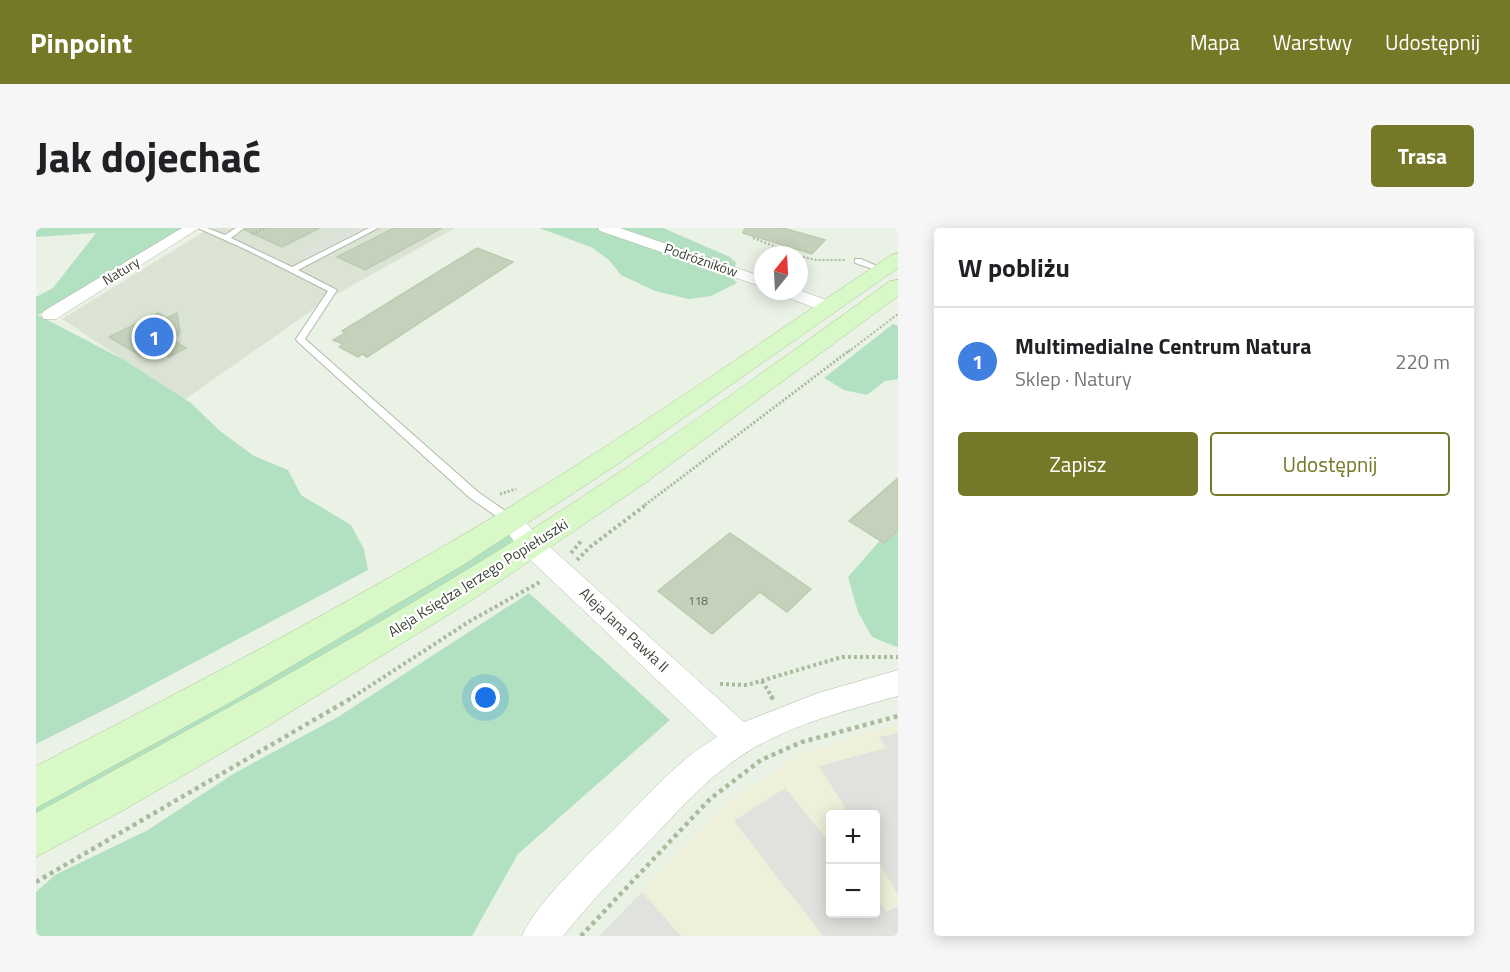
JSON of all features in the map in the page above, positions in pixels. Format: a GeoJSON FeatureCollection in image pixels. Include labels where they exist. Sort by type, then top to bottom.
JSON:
{"type":"FeatureCollection","features":[{"type":"Feature","properties":{"kind":"main road","name":"Aleja Księdza Jerzego Popiełuszki"},"geometry":{"type":"LineString","coordinates":[[36,836],[303,686],[521,533],[607,458],[829,307],[893,272]]}},
{"type":"Feature","properties":{"kind":"main road","name":"Aleja Księdza Jerzego Popiełuszki"},"geometry":{"type":"LineString","coordinates":[[46,777],[521,533],[599,500],[893,272]]}},
{"type":"Feature","properties":{"kind":"street","name":"Natury"},"geometry":{"type":"LineString","coordinates":[[50,315],[192,228]]}},
{"type":"Feature","properties":{"kind":"street","name":"Podróżników"},"geometry":{"type":"LineString","coordinates":[[605,228],[754,279]]}},
{"type":"Feature","properties":{"kind":"street"},"geometry":{"type":"LineString","coordinates":[[808,299],[829,307]]}},
{"type":"Feature","properties":{"kind":"street","name":"Aleja Jana Pawła II"},"geometry":{"type":"LineString","coordinates":[[521,533],[740,738]]}},
{"type":"Feature","properties":{"kind":"street"},"geometry":{"type":"LineString","coordinates":[[540,936],[586,881],[696,770],[740,738],[786,717],[898,683]]}},
{"type":"Feature","properties":{"kind":"lane"},"geometry":{"type":"LineString","coordinates":[[201,228],[333,290],[300,339],[474,495],[521,533]]}},
{"type":"Feature","properties":{"kind":"lane"},"geometry":{"type":"LineString","coordinates":[[226,238],[241,228]]}},
{"type":"Feature","properties":{"kind":"lane"},"geometry":{"type":"LineString","coordinates":[[292,270],[374,228]]}},
{"type":"Feature","properties":{"kind":"lane"},"geometry":{"type":"LineString","coordinates":[[858,261],[893,272]]}},
{"type":"Feature","properties":{"kind":"path"},"geometry":{"type":"LineString","coordinates":[[753,238],[774,246]]}},
{"type":"Feature","properties":{"kind":"path"},"geometry":{"type":"LineString","coordinates":[[808,257],[832,262],[858,261]]}},
{"type":"Feature","properties":{"kind":"path"},"geometry":{"type":"LineString","coordinates":[[709,681],[741,687],[842,657],[898,657]]}},
{"type":"Feature","properties":{"kind":"path"},"geometry":{"type":"LineString","coordinates":[[581,936],[710,799],[761,760],[802,742],[898,716]]}},
{"type":"Feature","properties":{"kind":"shaded area"},"geometry":{"type":"Polygon","coordinates":[[[210,228],[455,228],[328,299],[184,400],[62,319],[210,228]]]}},
{"type":"Feature","properties":{"kind":"shaded area"},"geometry":{"type":"Polygon","coordinates":[[[355,228],[369,228],[307,259],[299,256],[355,228]]]}},
{"type":"Feature","properties":{"kind":"shaded area"},"geometry":{"type":"Polygon","coordinates":[[[898,724],[898,936],[599,936],[726,804],[802,753],[898,724]]]}},
{"type":"Feature","properties":{"kind":"shaded area"},"geometry":{"type":"Polygon","coordinates":[[[898,733],[898,895],[880,865],[880,810],[846,810],[819,766],[886,748],[879,737],[898,733]]]}},
{"type":"Feature","properties":{"kind":"shaded area"},"geometry":{"type":"Polygon","coordinates":[[[785,788],[826,838],[826,918],[880,918],[880,903],[887,912],[898,906],[898,936],[823,936],[734,821],[785,788]]]}},
{"type":"Feature","properties":{"kind":"shaded area"},"geometry":{"type":"Polygon","coordinates":[[[642,892],[681,936],[599,936],[642,892]]]}},
{"type":"Feature","properties":{"kind":"green space"},"geometry":{"type":"Polygon","coordinates":[[[36,228],[184,228],[38,315],[124,360],[191,403],[220,431],[254,456],[288,470],[301,495],[351,525],[364,549],[368,570],[36,744],[36,297],[53,288],[96,233],[36,237],[36,228]]]}},
{"type":"Feature","properties":{"kind":"green space"},"geometry":{"type":"Polygon","coordinates":[[[539,228],[663,228],[730,257],[736,263],[732,277],[737,283],[711,296],[689,299],[655,291],[621,275],[608,259],[591,247],[539,228]]]}},
{"type":"Feature","properties":{"kind":"green space"},"geometry":{"type":"Polygon","coordinates":[[[893,324],[898,326],[898,379],[885,381],[867,395],[844,390],[824,378],[893,324]]]}},
{"type":"Feature","properties":{"kind":"green space"},"geometry":{"type":"Polygon","coordinates":[[[898,520],[897,647],[872,637],[858,612],[848,577],[898,520]]]}},
{"type":"Feature","properties":{"kind":"green space"},"geometry":{"type":"Polygon","coordinates":[[[510,534],[522,543],[36,820],[36,799],[510,534]]]}},
{"type":"Feature","properties":{"kind":"green space"},"geometry":{"type":"Polygon","coordinates":[[[529,593],[670,720],[518,854],[472,936],[36,936],[36,892],[55,875],[148,830],[233,774],[338,717],[529,593]]]}},
{"type":"Feature","properties":{"kind":"building"},"geometry":{"type":"Polygon","coordinates":[[[246,228],[320,228],[282,247],[245,230],[246,228]]]}},
{"type":"Feature","properties":{"kind":"building"},"geometry":{"type":"Polygon","coordinates":[[[394,228],[442,228],[365,270],[337,257],[394,228]]]}},
{"type":"Feature","properties":{"kind":"building"},"geometry":{"type":"Polygon","coordinates":[[[745,228],[783,228],[825,240],[812,254],[808,253],[808,246],[786,246],[743,233],[745,228]]]}},
{"type":"Feature","properties":{"kind":"building"},"geometry":{"type":"Polygon","coordinates":[[[477,248],[513,262],[367,357],[362,354],[358,357],[339,347],[343,344],[333,340],[345,333],[342,331],[477,248]]]}},
{"type":"Feature","properties":{"kind":"building"},"geometry":{"type":"Polygon","coordinates":[[[158,313],[167,318],[177,313],[180,332],[175,341],[186,348],[169,357],[160,352],[153,356],[147,353],[141,356],[109,337],[158,313]]]}},
{"type":"Feature","properties":{"kind":"building"},"geometry":{"type":"Polygon","coordinates":[[[898,478],[898,530],[884,543],[849,521],[898,478]]]}},
{"type":"Feature","properties":{"kind":"building"},"geometry":{"type":"Polygon","coordinates":[[[730,533],[811,589],[787,612],[760,592],[712,634],[658,591],[730,533]]]}},
{"type":"Feature","properties":{"kind":"place","name":"Multimedialne Centrum Natura"},"geometry":{"type":"Point","coordinates":[154,337]}}]}
